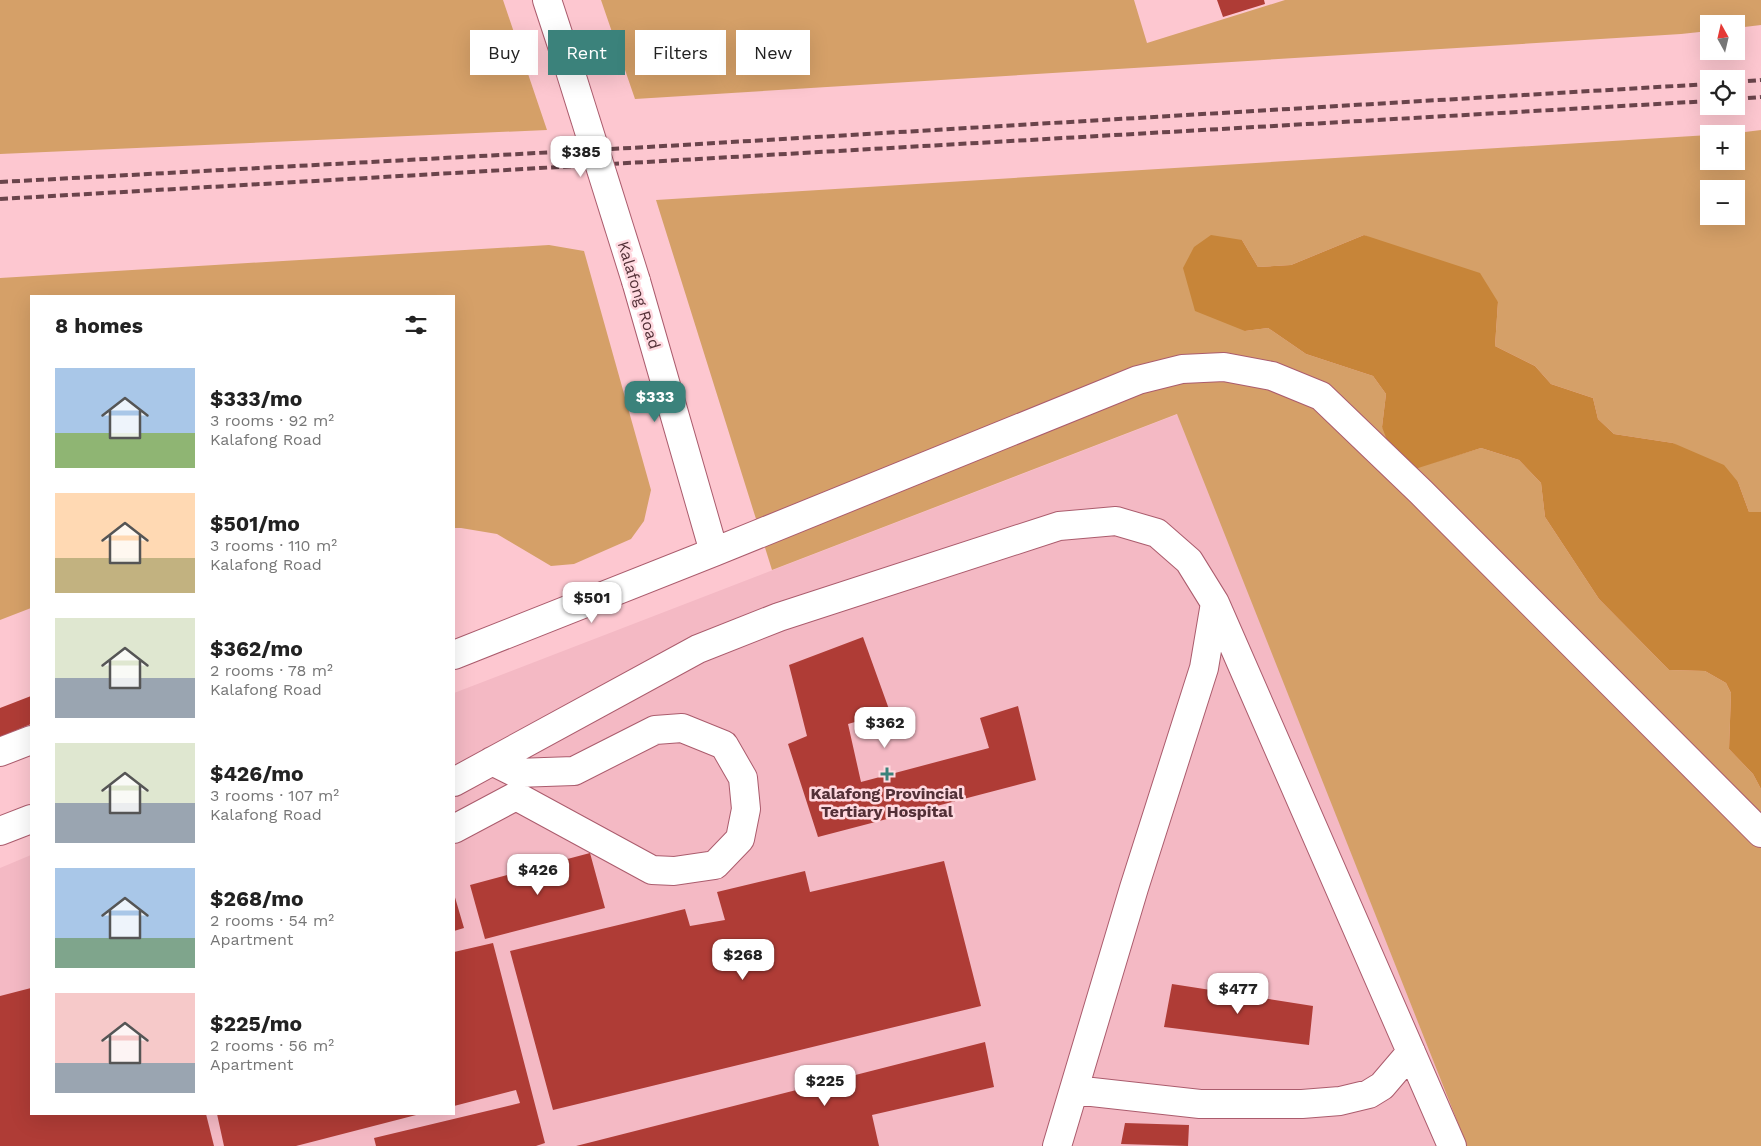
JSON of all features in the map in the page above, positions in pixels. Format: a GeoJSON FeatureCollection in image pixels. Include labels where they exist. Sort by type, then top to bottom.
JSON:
{"type":"FeatureCollection","features":[{"type":"Feature","properties":{"kind":"street","name":"Kalafong Road"},"geometry":{"type":"LineString","coordinates":[[547,0],[636,282],[714,552]]}},
{"type":"Feature","properties":{"kind":"street"},"geometry":{"type":"LineString","coordinates":[[455,655],[1138,380],[1182,369],[1224,367],[1272,376],[1321,396],[1421,492],[1761,833]]}},
{"type":"Feature","properties":{"kind":"street"},"geometry":{"type":"LineString","coordinates":[[455,781],[698,649],[779,617],[1058,526],[1116,521],[1157,533],[1189,561],[1215,603],[1452,1146]]}},
{"type":"Feature","properties":{"kind":"street"},"geometry":{"type":"LineString","coordinates":[[1057,1146],[1134,888],[1204,668],[1215,603]]}},
{"type":"Feature","properties":{"kind":"street"},"geometry":{"type":"LineString","coordinates":[[455,828],[516,785],[574,771],[655,730],[682,728],[724,745],[743,778],[746,809],[740,839],[715,865],[674,871],[652,870],[516,785],[492,761]]}},
{"type":"Feature","properties":{"kind":"street"},"geometry":{"type":"LineString","coordinates":[[0,752],[30,740]]}},
{"type":"Feature","properties":{"kind":"street"},"geometry":{"type":"LineString","coordinates":[[0,831],[30,820]]}},
{"type":"Feature","properties":{"kind":"street"},"geometry":{"type":"LineString","coordinates":[[1074,1090],[1200,1104],[1302,1104],[1340,1101],[1369,1094],[1382,1086],[1411,1052]]}},
{"type":"Feature","properties":{"kind":"shaded area"},"geometry":{"type":"Polygon","coordinates":[[[0,0],[503,0],[513,30],[470,30],[470,75],[528,75],[547,130],[0,154],[0,0]]]}},
{"type":"Feature","properties":{"kind":"shaded area"},"geometry":{"type":"Polygon","coordinates":[[[601,0],[1134,0],[1147,43],[1285,0],[1761,0],[1761,25],[1745,27],[1745,15],[1700,15],[1700,32],[1681,34],[635,99],[625,70],[625,30],[611,30],[601,0]]]}},
{"type":"Feature","properties":{"kind":"shaded area"},"geometry":{"type":"Polygon","coordinates":[[[1761,130],[1761,512],[1749,512],[1738,482],[1673,443],[1614,434],[1598,419],[1593,398],[1551,384],[1535,366],[1495,346],[1498,302],[1364,235],[1291,265],[1258,267],[1242,240],[1245,331],[1268,328],[1306,354],[1373,376],[1386,394],[1382,427],[1415,468],[1481,448],[1519,460],[1541,483],[1545,517],[1599,599],[1669,670],[1705,671],[1726,683],[1731,693],[1729,749],[1753,774],[1761,789],[1761,1146],[1467,1146],[1177,414],[772,570],[656,200],[1700,136],[1700,170],[1745,170],[1745,132],[1761,130]]]}},
{"type":"Feature","properties":{"kind":"shaded area"},"geometry":{"type":"Polygon","coordinates":[[[1211,235],[1242,240],[1258,267],[1291,265],[1364,235],[1480,273],[1498,302],[1495,346],[1535,366],[1551,384],[1593,398],[1598,419],[1614,434],[1673,443],[1724,465],[1738,482],[1749,512],[1761,512],[1761,789],[1753,774],[1729,749],[1731,693],[1726,683],[1705,671],[1669,670],[1599,599],[1545,517],[1541,483],[1519,460],[1481,448],[1415,469],[1390,448],[1382,427],[1386,394],[1373,376],[1306,354],[1268,328],[1245,331],[1195,311],[1183,268],[1194,247],[1211,235]]]}},
{"type":"Feature","properties":{"kind":"shaded area"},"geometry":{"type":"Polygon","coordinates":[[[549,245],[584,251],[651,490],[644,521],[631,539],[574,564],[551,566],[497,534],[455,528],[455,295],[30,295],[30,608],[0,620],[0,278],[549,245]]]}},
{"type":"Feature","properties":{"kind":"shaded area","name":"Kalafong Provincial Tertiary Hospital"},"geometry":{"type":"Polygon","coordinates":[[[1178,414],[1467,1146],[0,1146],[0,868],[30,855],[30,1115],[455,1115],[455,693],[1178,414]]]}},
{"type":"Feature","properties":{"kind":"building"},"geometry":{"type":"Polygon","coordinates":[[[1217,0],[1264,0],[1265,4],[1223,17],[1217,0]]]}},
{"type":"Feature","properties":{"kind":"building"},"geometry":{"type":"Polygon","coordinates":[[[863,637],[890,712],[848,724],[861,782],[989,748],[980,718],[1018,706],[1036,780],[818,837],[788,744],[807,736],[789,665],[863,637]]]}},
{"type":"Feature","properties":{"kind":"building"},"geometry":{"type":"Polygon","coordinates":[[[30,696],[30,724],[0,737],[0,708],[30,696]]]}},
{"type":"Feature","properties":{"kind":"building"},"geometry":{"type":"Polygon","coordinates":[[[590,853],[605,908],[485,939],[470,885],[590,853]]]}},
{"type":"Feature","properties":{"kind":"building"},"geometry":{"type":"Polygon","coordinates":[[[944,861],[981,1006],[553,1110],[510,951],[685,909],[690,926],[725,920],[717,892],[805,871],[810,892],[944,861]]]}},
{"type":"Feature","properties":{"kind":"building"},"geometry":{"type":"Polygon","coordinates":[[[455,897],[464,928],[455,931],[455,897]]]}},
{"type":"Feature","properties":{"kind":"building"},"geometry":{"type":"Polygon","coordinates":[[[493,943],[545,1143],[536,1146],[376,1146],[374,1138],[520,1103],[516,1090],[455,1106],[455,952],[493,943]]]}},
{"type":"Feature","properties":{"kind":"building"},"geometry":{"type":"Polygon","coordinates":[[[1172,984],[1313,1006],[1309,1045],[1164,1027],[1172,984]]]}},
{"type":"Feature","properties":{"kind":"building"},"geometry":{"type":"Polygon","coordinates":[[[30,988],[30,1115],[206,1115],[214,1146],[0,1146],[0,996],[30,988]]]}},
{"type":"Feature","properties":{"kind":"building"},"geometry":{"type":"Polygon","coordinates":[[[985,1042],[994,1087],[872,1115],[879,1146],[576,1146],[985,1042]]]}},
{"type":"Feature","properties":{"kind":"building"},"geometry":{"type":"Polygon","coordinates":[[[217,1115],[416,1115],[296,1146],[224,1146],[217,1115]]]}},
{"type":"Feature","properties":{"kind":"building"},"geometry":{"type":"Polygon","coordinates":[[[1125,1123],[1189,1125],[1188,1146],[1121,1144],[1125,1123]]]}},
{"type":"Feature","properties":{"kind":"railway"},"geometry":{"type":"LineString","coordinates":[[1745,81],[1761,80]]}},
{"type":"Feature","properties":{"kind":"railway"},"geometry":{"type":"LineString","coordinates":[[0,182],[648,147],[1700,85]]}},
{"type":"Feature","properties":{"kind":"railway"},"geometry":{"type":"LineString","coordinates":[[1745,98],[1761,97]]}},
{"type":"Feature","properties":{"kind":"railway"},"geometry":{"type":"LineString","coordinates":[[0,199],[1700,102]]}},
{"type":"Feature","properties":{"kind":"place","name":"Kalafong Provincial Tertiary Hospital"},"geometry":{"type":"Point","coordinates":[887,774]}}]}
